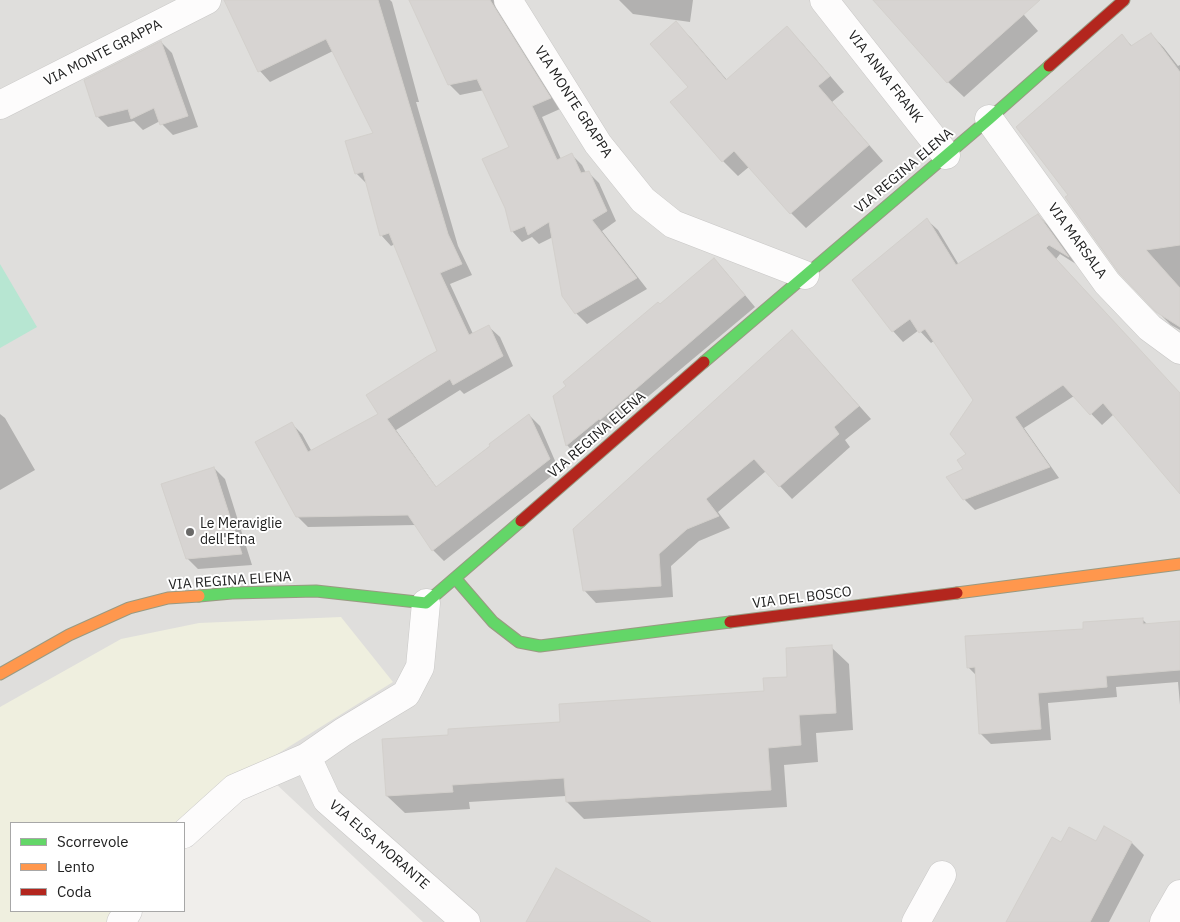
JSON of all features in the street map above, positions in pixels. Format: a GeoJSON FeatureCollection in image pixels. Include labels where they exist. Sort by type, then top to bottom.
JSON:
{"type":"FeatureCollection","features":[{"type":"Feature","properties":{"kind":"street","name":"VIA MONTE GRAPPA"},"geometry":{"type":"LineString","coordinates":[[0,105],[207,0]]}},
{"type":"Feature","properties":{"kind":"street","name":"VIA MONTE GRAPPA"},"geometry":{"type":"LineString","coordinates":[[508,0],[598,144],[642,200],[673,224],[805,275]]}},
{"type":"Feature","properties":{"kind":"street","name":"VIA ANNA FRANK"},"geometry":{"type":"LineString","coordinates":[[824,0],[946,155]]}},
{"type":"Feature","properties":{"kind":"street","name":"VIA REGINA ELENA"},"geometry":{"type":"LineString","coordinates":[[0,674],[69,635],[129,608],[168,598],[232,593],[316,591],[426,603],[805,275],[989,119],[1124,0]]}},
{"type":"Feature","properties":{"kind":"street","name":"VIA MARSALA"},"geometry":{"type":"LineString","coordinates":[[989,119],[1107,283],[1150,328],[1180,350]]}},
{"type":"Feature","properties":{"kind":"street","name":"VIA DEL BOSCO"},"geometry":{"type":"LineString","coordinates":[[455,578],[493,622],[519,642],[540,646],[1180,564]]}},
{"type":"Feature","properties":{"kind":"street"},"geometry":{"type":"LineString","coordinates":[[185,833],[235,788],[307,757],[343,732],[406,694],[420,667],[426,603]]}},
{"type":"Feature","properties":{"kind":"street","name":"VIA ELSA MORANTE"},"geometry":{"type":"LineString","coordinates":[[307,757],[327,800],[466,922]]}},
{"type":"Feature","properties":{"kind":"street"},"geometry":{"type":"LineString","coordinates":[[916,922],[942,874]]}},
{"type":"Feature","properties":{"kind":"street"},"geometry":{"type":"LineString","coordinates":[[1164,922],[1180,894]]}},
{"type":"Feature","properties":{"kind":"shaded area"},"geometry":{"type":"Polygon","coordinates":[[[0,0],[1180,0],[1180,922],[423,922],[274,782],[0,707],[0,0]]]}},
{"type":"Feature","properties":{"kind":"green space"},"geometry":{"type":"Polygon","coordinates":[[[0,264],[37,327],[0,348],[0,264]]]}},
{"type":"Feature","properties":{"kind":"green space"},"geometry":{"type":"Polygon","coordinates":[[[341,617],[393,682],[271,758],[185,822],[10,822],[10,912],[113,912],[107,922],[0,922],[0,707],[121,639],[199,623],[341,617]]]}},
{"type":"Feature","properties":{"kind":"building"},"geometry":{"type":"Polygon","coordinates":[[[224,0],[378,0],[448,234],[462,264],[440,273],[469,335],[489,325],[503,356],[453,385],[450,379],[387,419],[436,487],[529,414],[550,459],[432,551],[408,515],[296,517],[255,442],[292,422],[308,452],[378,414],[366,395],[437,351],[389,233],[380,236],[363,172],[355,174],[345,141],[373,133],[326,39],[258,72],[224,0]]]}},
{"type":"Feature","properties":{"kind":"building"},"geometry":{"type":"Polygon","coordinates":[[[409,0],[490,0],[551,98],[532,106],[557,160],[572,153],[581,173],[589,171],[607,211],[592,220],[637,278],[575,314],[562,296],[549,222],[528,235],[525,226],[511,232],[505,208],[482,159],[509,147],[477,79],[448,85],[409,0]]]}},
{"type":"Feature","properties":{"kind":"building"},"geometry":{"type":"Polygon","coordinates":[[[873,0],[1040,0],[947,83],[873,0]]]}},
{"type":"Feature","properties":{"kind":"building"},"geometry":{"type":"Polygon","coordinates":[[[676,21],[726,80],[787,26],[830,76],[818,86],[869,145],[790,214],[734,151],[722,162],[670,102],[688,87],[650,44],[676,21]]]}},
{"type":"Feature","properties":{"kind":"building"},"geometry":{"type":"Polygon","coordinates":[[[1151,33],[1180,72],[1180,245],[1146,250],[1180,288],[1180,327],[1156,312],[1119,273],[1065,197],[1068,195],[1016,127],[1122,34],[1131,46],[1151,33]]]}},
{"type":"Feature","properties":{"kind":"building"},"geometry":{"type":"Polygon","coordinates":[[[161,41],[188,116],[160,125],[154,108],[131,119],[128,109],[96,117],[84,80],[161,41]]]}},
{"type":"Feature","properties":{"kind":"building"},"geometry":{"type":"Polygon","coordinates":[[[1038,214],[1069,257],[1049,245],[1046,248],[1180,393],[1180,494],[1103,403],[1090,415],[1063,385],[1015,417],[1050,467],[963,500],[946,477],[963,469],[957,460],[966,454],[950,434],[973,400],[925,329],[919,333],[910,319],[892,332],[852,280],[927,218],[956,265],[1038,214]]]}},
{"type":"Feature","properties":{"kind":"building"},"geometry":{"type":"Polygon","coordinates":[[[714,258],[745,295],[600,420],[566,446],[553,396],[566,386],[563,382],[658,302],[660,304],[714,258]]]}},
{"type":"Feature","properties":{"kind":"building"},"geometry":{"type":"Polygon","coordinates":[[[792,330],[859,406],[834,427],[839,434],[779,487],[754,459],[706,499],[719,516],[687,529],[659,554],[661,586],[583,591],[573,529],[792,330]]]}},
{"type":"Feature","properties":{"kind":"building"},"geometry":{"type":"Polygon","coordinates":[[[214,467],[242,554],[186,559],[161,484],[214,467]]]}},
{"type":"Feature","properties":{"kind":"building"},"geometry":{"type":"Polygon","coordinates":[[[1143,618],[1143,624],[1180,621],[1180,670],[1106,676],[1107,687],[1038,693],[1041,729],[979,734],[975,667],[967,668],[965,636],[1083,629],[1083,622],[1143,618]]]}},
{"type":"Feature","properties":{"kind":"building"},"geometry":{"type":"Polygon","coordinates":[[[832,645],[836,713],[799,715],[801,745],[768,748],[771,790],[566,802],[564,778],[452,785],[453,792],[386,796],[382,739],[448,735],[448,729],[560,722],[559,704],[764,691],[763,678],[787,677],[786,648],[832,645]]]}},
{"type":"Feature","properties":{"kind":"building"},"geometry":{"type":"Polygon","coordinates":[[[1104,826],[1132,842],[1090,922],[1006,922],[1052,837],[1061,842],[1069,827],[1096,841],[1104,826]]]}},
{"type":"Feature","properties":{"kind":"building"},"geometry":{"type":"Polygon","coordinates":[[[556,868],[651,922],[526,922],[556,868]]]}},
{"type":"Feature","properties":{"kind":"traffic: fast"},"geometry":{"type":"LineString","coordinates":[[704,362],[1049,66]]}},
{"type":"Feature","properties":{"kind":"traffic: fast"},"geometry":{"type":"LineString","coordinates":[[199,596],[232,593],[316,591],[426,603],[521,521]]}},
{"type":"Feature","properties":{"kind":"traffic: fast"},"geometry":{"type":"LineString","coordinates":[[455,578],[493,622],[519,642],[540,646],[730,622]]}},
{"type":"Feature","properties":{"kind":"traffic: slow"},"geometry":{"type":"LineString","coordinates":[[957,593],[1180,564]]}},
{"type":"Feature","properties":{"kind":"traffic: slow"},"geometry":{"type":"LineString","coordinates":[[0,674],[69,635],[129,608],[168,598],[199,596]]}},
{"type":"Feature","properties":{"kind":"traffic: jam"},"geometry":{"type":"LineString","coordinates":[[1049,66],[1124,0]]}},
{"type":"Feature","properties":{"kind":"traffic: jam"},"geometry":{"type":"LineString","coordinates":[[521,521],[704,362]]}},
{"type":"Feature","properties":{"kind":"traffic: jam"},"geometry":{"type":"LineString","coordinates":[[730,622],[957,593]]}},
{"type":"Feature","properties":{"kind":"place","name":"Le Meraviglie dell'Etna"},"geometry":{"type":"Point","coordinates":[190,532]}}]}
